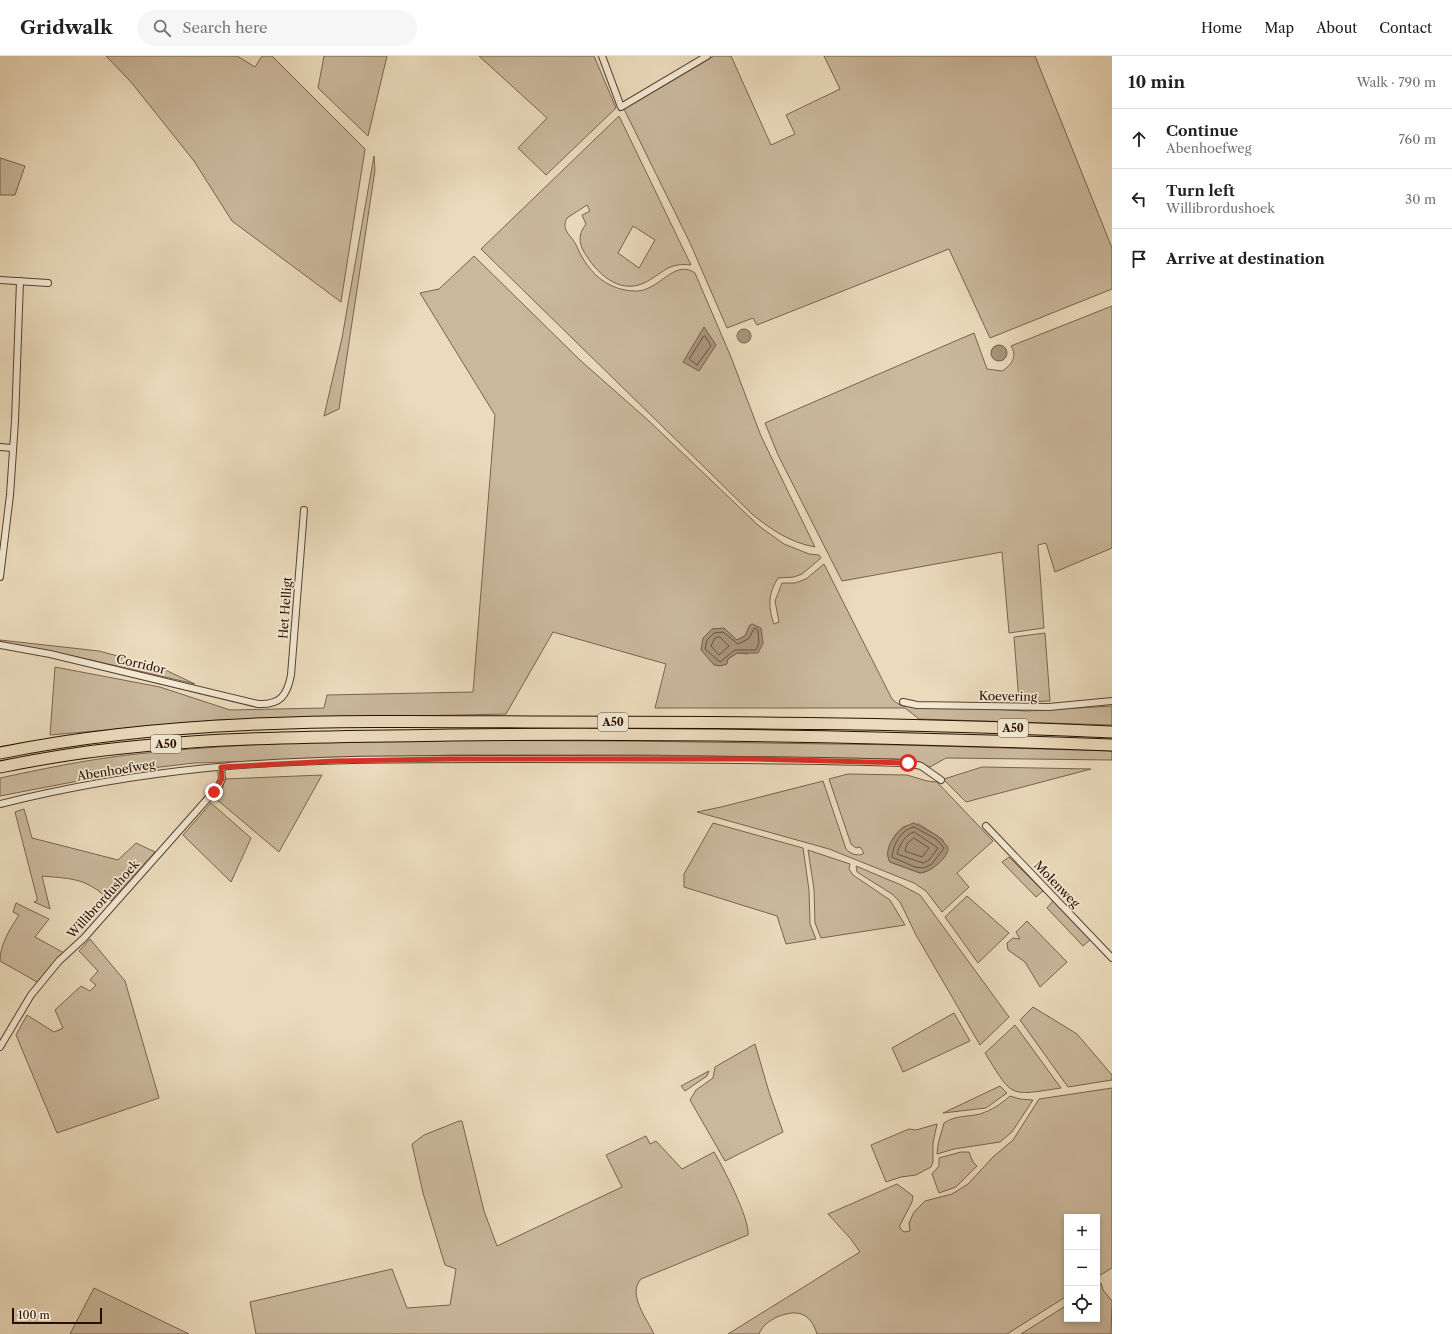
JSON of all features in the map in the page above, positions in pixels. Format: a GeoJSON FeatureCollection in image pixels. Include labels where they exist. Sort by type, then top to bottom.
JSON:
{"type":"FeatureCollection","features":[{"type":"Feature","properties":{"kind":"highway","name":"A50"},"geometry":{"type":"LineString","coordinates":[[0,753],[121,733],[206,727],[312,723],[780,723],[1112,732]]}},
{"type":"Feature","properties":{"kind":"highway","name":"A50"},"geometry":{"type":"LineString","coordinates":[[0,767],[59,756],[123,748],[210,741],[334,737],[607,733],[889,738],[1112,745]]}},
{"type":"Feature","properties":{"kind":"street"},"geometry":{"type":"LineString","coordinates":[[602,56],[621,107],[707,56]]}},
{"type":"Feature","properties":{"kind":"street"},"geometry":{"type":"LineString","coordinates":[[0,280],[48,283]]}},
{"type":"Feature","properties":{"kind":"street"},"geometry":{"type":"LineString","coordinates":[[0,577],[10,495],[20,281]]}},
{"type":"Feature","properties":{"kind":"street"},"geometry":{"type":"LineString","coordinates":[[0,447],[13,448]]}},
{"type":"Feature","properties":{"kind":"street","name":"Het Helligt"},"geometry":{"type":"LineString","coordinates":[[276,702],[285,694],[291,675],[304,510]]}},
{"type":"Feature","properties":{"kind":"street","name":"Corridor"},"geometry":{"type":"LineString","coordinates":[[0,645],[50,654],[258,704],[267,705],[276,702]]}},
{"type":"Feature","properties":{"kind":"street","name":"Koevering"},"geometry":{"type":"LineString","coordinates":[[903,702],[917,705],[1049,707],[1112,701]]}},
{"type":"Feature","properties":{"kind":"street","name":"Abenhoefweg"},"geometry":{"type":"LineString","coordinates":[[0,804],[105,782],[221,767],[366,760],[744,759],[908,763],[930,771],[941,780]]}},
{"type":"Feature","properties":{"kind":"street","name":"Willibrordushoek"},"geometry":{"type":"LineString","coordinates":[[0,1047],[31,995],[59,961],[84,938],[218,787],[222,779],[221,767]]}},
{"type":"Feature","properties":{"kind":"street","name":"Molenweg"},"geometry":{"type":"LineString","coordinates":[[986,826],[1112,958]]}},
{"type":"Feature","properties":{"kind":"shaded area"},"geometry":{"type":"Polygon","coordinates":[[[106,56],[237,56],[255,67],[262,56],[272,56],[365,149],[341,302],[232,221],[194,161],[131,82],[106,56]]]}},
{"type":"Feature","properties":{"kind":"shaded area"},"geometry":{"type":"Polygon","coordinates":[[[324,56],[387,56],[368,136],[318,88],[324,56]]]}},
{"type":"Feature","properties":{"kind":"shaded area"},"geometry":{"type":"Polygon","coordinates":[[[479,56],[594,56],[616,108],[546,175],[518,148],[547,118],[479,56]]]}},
{"type":"Feature","properties":{"kind":"shaded area"},"geometry":{"type":"Polygon","coordinates":[[[714,56],[731,56],[771,145],[795,134],[786,115],[840,89],[824,56],[1035,56],[1112,248],[1112,289],[990,338],[949,249],[757,325],[753,318],[727,328],[690,243],[624,109],[714,56]]]}},
{"type":"Feature","properties":{"kind":"shaded area"},"geometry":{"type":"Polygon","coordinates":[[[619,116],[691,265],[676,265],[644,283],[634,286],[617,284],[601,274],[589,260],[582,248],[580,237],[586,224],[582,215],[590,211],[587,205],[567,218],[565,223],[566,230],[590,269],[602,280],[616,288],[641,291],[652,286],[670,274],[682,269],[695,273],[731,357],[761,436],[815,547],[781,535],[752,514],[481,249],[619,116]],[[633,226],[618,253],[639,268],[655,240],[633,226]]]}},
{"type":"Feature","properties":{"kind":"shaded area"},"geometry":{"type":"Polygon","coordinates":[[[374,156],[375,170],[339,409],[324,416],[342,338],[374,156]]]}},
{"type":"Feature","properties":{"kind":"shaded area"},"geometry":{"type":"Polygon","coordinates":[[[0,158],[25,166],[15,195],[0,195],[0,158]]]}},
{"type":"Feature","properties":{"kind":"shaded area"},"geometry":{"type":"Polygon","coordinates":[[[474,256],[581,361],[649,421],[759,526],[784,544],[809,554],[819,555],[821,558],[802,574],[794,577],[778,578],[772,590],[770,601],[774,624],[779,622],[775,601],[782,583],[795,583],[806,579],[824,564],[892,699],[898,704],[906,707],[917,705],[1026,711],[1112,706],[1112,725],[919,719],[905,708],[655,708],[666,664],[553,632],[506,714],[219,720],[50,735],[55,667],[160,687],[230,710],[324,708],[327,695],[473,692],[495,415],[420,293],[439,289],[474,256]],[[750,625],[745,636],[737,640],[724,629],[712,629],[707,656],[710,659],[728,659],[737,653],[748,654],[750,625]]]}},
{"type":"Feature","properties":{"kind":"shaded area"},"geometry":{"type":"Polygon","coordinates":[[[1112,306],[1112,548],[1055,572],[1046,543],[1038,545],[1044,628],[1009,633],[1002,552],[842,581],[778,455],[765,423],[974,333],[987,369],[1002,371],[1011,364],[1014,357],[1011,346],[1112,306]]]}},
{"type":"Feature","properties":{"kind":"shaded area"},"geometry":{"type":"Polygon","coordinates":[[[1045,633],[1050,701],[1019,702],[1014,637],[1045,633]]]}},
{"type":"Feature","properties":{"kind":"shaded area"},"geometry":{"type":"Polygon","coordinates":[[[0,640],[99,651],[159,667],[195,684],[78,657],[1,642],[0,640]]]}},
{"type":"Feature","properties":{"kind":"shaded area"},"geometry":{"type":"Polygon","coordinates":[[[442,740],[900,745],[1112,751],[1112,760],[946,758],[930,767],[911,760],[894,759],[646,755],[453,755],[194,763],[135,770],[0,796],[0,778],[96,759],[190,749],[316,742],[442,740]]]}},
{"type":"Feature","properties":{"kind":"shaded area"},"geometry":{"type":"Polygon","coordinates":[[[982,767],[1091,769],[966,802],[944,780],[941,780],[982,767]]]}},
{"type":"Feature","properties":{"kind":"shaded area"},"geometry":{"type":"Polygon","coordinates":[[[848,774],[907,775],[927,781],[937,782],[993,841],[957,873],[969,887],[942,912],[926,891],[914,883],[829,849],[697,812],[823,781],[846,849],[860,855],[864,853],[860,847],[856,848],[851,844],[829,779],[848,774]],[[919,824],[905,826],[893,838],[889,848],[888,858],[890,862],[920,873],[928,871],[946,854],[943,840],[919,824]]]}},
{"type":"Feature","properties":{"kind":"shaded area"},"geometry":{"type":"Polygon","coordinates":[[[322,775],[279,852],[215,798],[222,790],[225,779],[322,775]]]}},
{"type":"Feature","properties":{"kind":"shaded area"},"geometry":{"type":"Polygon","coordinates":[[[211,803],[251,838],[231,882],[183,835],[211,803]]]}},
{"type":"Feature","properties":{"kind":"shaded area"},"geometry":{"type":"Polygon","coordinates":[[[24,809],[32,838],[118,860],[136,843],[155,852],[111,901],[94,888],[79,881],[42,876],[50,909],[34,902],[37,901],[37,898],[15,812],[24,809]]]}},
{"type":"Feature","properties":{"kind":"shaded area"},"geometry":{"type":"Polygon","coordinates":[[[713,823],[803,848],[809,890],[810,924],[816,939],[786,944],[777,916],[684,887],[684,874],[713,823]]]}},
{"type":"Feature","properties":{"kind":"shaded area"},"geometry":{"type":"Polygon","coordinates":[[[808,850],[850,864],[849,869],[853,875],[890,900],[905,925],[821,938],[815,923],[814,889],[808,850]]]}},
{"type":"Feature","properties":{"kind":"shaded area"},"geometry":{"type":"Polygon","coordinates":[[[1009,857],[1043,891],[1036,897],[1002,862],[1009,857]]]}},
{"type":"Feature","properties":{"kind":"shaded area"},"geometry":{"type":"Polygon","coordinates":[[[856,866],[901,885],[920,895],[1009,1017],[980,1045],[916,935],[900,902],[892,894],[857,872],[856,866]]]}},
{"type":"Feature","properties":{"kind":"shaded area"},"geometry":{"type":"Polygon","coordinates":[[[967,896],[1009,933],[978,963],[945,917],[967,896]]]}},
{"type":"Feature","properties":{"kind":"shaded area"},"geometry":{"type":"Polygon","coordinates":[[[1053,901],[1091,939],[1083,946],[1047,908],[1053,901]]]}},
{"type":"Feature","properties":{"kind":"shaded area"},"geometry":{"type":"Polygon","coordinates":[[[16,903],[49,919],[35,937],[64,953],[37,982],[0,961],[0,955],[4,943],[9,931],[19,915],[13,912],[16,903]]]}},
{"type":"Feature","properties":{"kind":"shaded area"},"geometry":{"type":"Polygon","coordinates":[[[1027,921],[1067,962],[1040,987],[1025,962],[1008,950],[1007,943],[1013,938],[1020,939],[1016,932],[1027,921]]]}},
{"type":"Feature","properties":{"kind":"shaded area"},"geometry":{"type":"Polygon","coordinates":[[[90,939],[125,981],[159,1098],[57,1133],[16,1035],[27,1015],[54,1032],[63,1028],[55,1010],[81,986],[90,991],[96,985],[90,980],[98,971],[79,951],[90,939]]]}},
{"type":"Feature","properties":{"kind":"shaded area"},"geometry":{"type":"Polygon","coordinates":[[[1033,1007],[1077,1034],[1112,1075],[1112,1080],[1068,1087],[1020,1020],[1033,1007]]]}},
{"type":"Feature","properties":{"kind":"shaded area"},"geometry":{"type":"Polygon","coordinates":[[[954,1013],[970,1041],[903,1072],[892,1048],[954,1013]]]}},
{"type":"Feature","properties":{"kind":"shaded area"},"geometry":{"type":"Polygon","coordinates":[[[1015,1025],[1061,1088],[1021,1092],[1007,1086],[1001,1079],[985,1053],[1015,1025]]]}},
{"type":"Feature","properties":{"kind":"shaded area"},"geometry":{"type":"Polygon","coordinates":[[[755,1044],[769,1092],[783,1132],[725,1161],[690,1100],[696,1090],[713,1078],[715,1067],[755,1044]]]}},
{"type":"Feature","properties":{"kind":"shaded area"},"geometry":{"type":"Polygon","coordinates":[[[709,1071],[707,1076],[685,1091],[681,1086],[709,1071]]]}},
{"type":"Feature","properties":{"kind":"shaded area"},"geometry":{"type":"Polygon","coordinates":[[[1000,1086],[1007,1093],[986,1108],[943,1113],[1000,1086]]]}},
{"type":"Feature","properties":{"kind":"shaded area"},"geometry":{"type":"Polygon","coordinates":[[[1112,1088],[1112,1268],[1100,1275],[1100,1214],[1064,1214],[1064,1298],[1007,1334],[817,1334],[811,1321],[807,1317],[802,1314],[791,1313],[777,1317],[769,1322],[764,1326],[759,1334],[728,1334],[860,1252],[850,1238],[828,1214],[897,1184],[913,1196],[912,1202],[900,1225],[900,1228],[904,1232],[910,1231],[909,1223],[914,1212],[925,1201],[952,1194],[968,1184],[993,1157],[1013,1140],[1039,1099],[1112,1088]]]}},
{"type":"Feature","properties":{"kind":"shaded area"},"geometry":{"type":"Polygon","coordinates":[[[1010,1096],[1020,1099],[1033,1100],[1012,1132],[1000,1142],[954,1149],[937,1154],[938,1144],[944,1123],[957,1117],[980,1114],[1003,1102],[1010,1096]]]}},
{"type":"Feature","properties":{"kind":"shaded area"},"geometry":{"type":"Polygon","coordinates":[[[462,1121],[484,1211],[497,1246],[622,1187],[606,1155],[646,1136],[650,1144],[656,1141],[682,1169],[714,1152],[745,1217],[748,1235],[641,1279],[637,1285],[637,1299],[654,1334],[256,1334],[250,1302],[392,1269],[407,1308],[450,1305],[456,1269],[445,1265],[423,1193],[412,1144],[424,1135],[462,1121]]]}},
{"type":"Feature","properties":{"kind":"shaded area"},"geometry":{"type":"Polygon","coordinates":[[[937,1124],[933,1143],[933,1162],[931,1167],[916,1175],[901,1177],[886,1182],[871,1145],[909,1129],[916,1130],[937,1124]]]}},
{"type":"Feature","properties":{"kind":"shaded area"},"geometry":{"type":"Polygon","coordinates":[[[961,1152],[969,1152],[973,1162],[977,1166],[956,1187],[939,1193],[932,1174],[939,1166],[939,1158],[961,1152]]]}},
{"type":"Feature","properties":{"kind":"shaded area"},"geometry":{"type":"Polygon","coordinates":[[[1101,1283],[1103,1290],[1112,1301],[1111,1334],[1021,1334],[1064,1307],[1064,1322],[1100,1322],[1101,1283]]]}},
{"type":"Feature","properties":{"kind":"shaded area"},"geometry":{"type":"Polygon","coordinates":[[[94,1288],[189,1334],[70,1334],[94,1288]]]}},
{"type":"Feature","properties":{"kind":"water"},"geometry":{"type":"Polygon","coordinates":[[[704,327],[716,345],[699,371],[683,362],[704,327]]]}},
{"type":"Feature","properties":{"kind":"water"},"geometry":{"type":"Polygon","coordinates":[[[744,329],[749,331],[751,336],[749,341],[744,343],[739,341],[737,336],[739,331],[744,329]]]}},
{"type":"Feature","properties":{"kind":"water"},"geometry":{"type":"Polygon","coordinates":[[[999,345],[1006,350],[1007,353],[1002,360],[999,361],[992,356],[991,353],[996,346],[999,345]]]}},
{"type":"Feature","properties":{"kind":"water"},"geometry":{"type":"Polygon","coordinates":[[[752,624],[761,628],[763,643],[758,653],[737,653],[728,659],[727,664],[720,666],[714,665],[701,650],[703,638],[712,629],[724,628],[737,640],[745,636],[750,625],[752,624]]]}},
{"type":"Feature","properties":{"kind":"water"},"geometry":{"type":"Polygon","coordinates":[[[914,823],[938,836],[948,847],[945,856],[938,864],[929,870],[920,873],[890,862],[888,856],[888,850],[893,838],[903,828],[914,823]]]}},
{"type":"Feature","properties":{"kind":"route"},"geometry":{"type":"LineString","coordinates":[[214,792],[220,785],[222,779],[221,767],[259,764],[450,759],[752,759],[908,763]]}}]}
